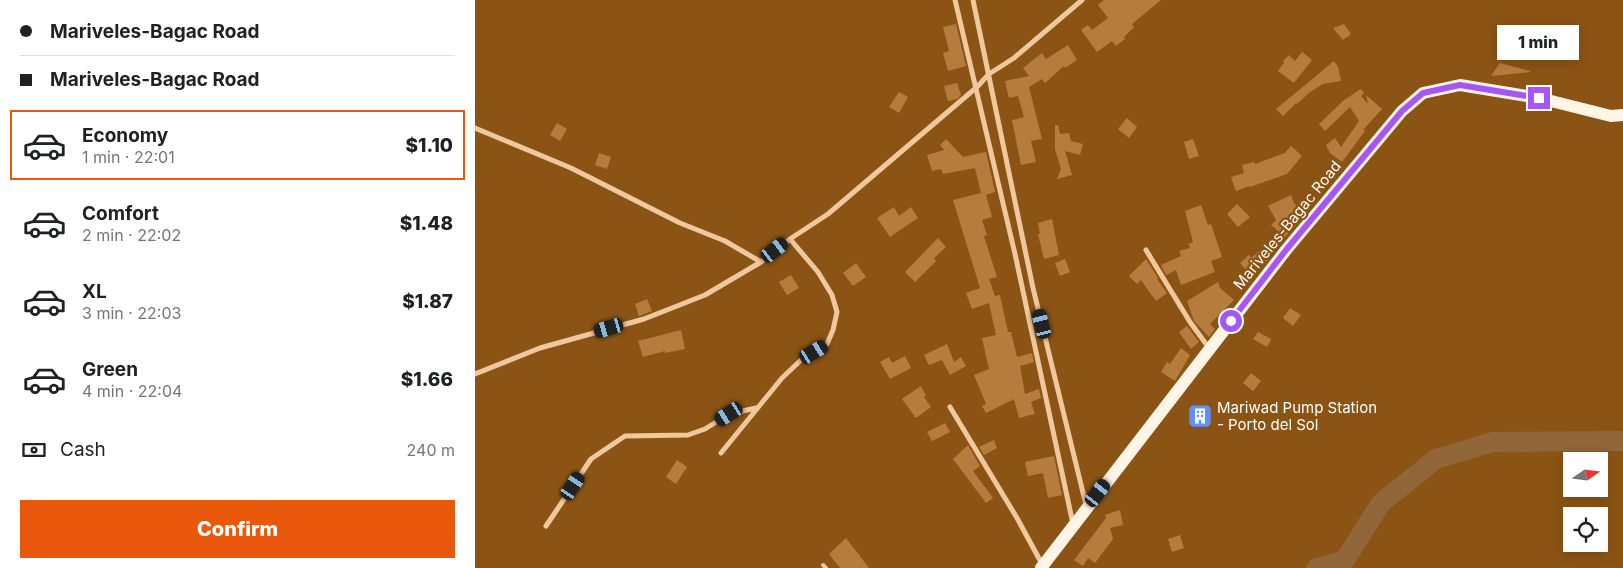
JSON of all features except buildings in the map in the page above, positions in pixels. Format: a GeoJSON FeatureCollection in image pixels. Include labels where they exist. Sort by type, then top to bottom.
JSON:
{"type":"FeatureCollection","features":[{"type":"Feature","properties":{"kind":"main road","name":"Mariveles-Bagac Road"},"geometry":{"type":"LineString","coordinates":[[1042,567],[1286,250],[1402,111],[1423,93],[1460,85],[1539,98],[1611,116],[1623,115]]}},
{"type":"Feature","properties":{"kind":"street"},"geometry":{"type":"LineString","coordinates":[[955,0],[977,87],[1073,526]]}},
{"type":"Feature","properties":{"kind":"street"},"geometry":{"type":"LineString","coordinates":[[973,0],[1033,288],[1087,508]]}},
{"type":"Feature","properties":{"kind":"street"},"geometry":{"type":"LineString","coordinates":[[475,374],[540,348],[644,319],[696,298],[761,262],[790,239],[828,214],[977,87],[989,74],[1014,58],[1082,0]]}},
{"type":"Feature","properties":{"kind":"street"},"geometry":{"type":"LineString","coordinates":[[475,128],[571,168],[680,223],[725,241],[761,262]]}},
{"type":"Feature","properties":{"kind":"street"},"geometry":{"type":"LineString","coordinates":[[721,453],[756,408],[801,360],[827,344],[836,319],[837,312],[832,295],[818,272],[790,239]]}},
{"type":"Feature","properties":{"kind":"street"},"geometry":{"type":"LineString","coordinates":[[1146,250],[1190,322],[1209,349]]}},
{"type":"Feature","properties":{"kind":"street"},"geometry":{"type":"LineString","coordinates":[[950,407],[1017,518],[1042,567]]}},
{"type":"Feature","properties":{"kind":"street"},"geometry":{"type":"LineString","coordinates":[[546,526],[591,459],[625,436],[688,435],[705,429],[729,414],[756,408]]}},
{"type":"Feature","properties":{"kind":"waterway"},"geometry":{"type":"LineString","coordinates":[[1317,568],[1345,560],[1381,503],[1436,459],[1493,442],[1623,441]]}},
{"type":"Feature","properties":{"kind":"place","name":"Mariwad Pump Station - Porto del Sol"},"geometry":{"type":"Point","coordinates":[1200,416]}},
{"type":"Feature","properties":{"kind":"route"},"geometry":{"type":"LineString","coordinates":[[1231,321],[1286,250],[1402,111],[1423,93],[1460,85],[1539,98]]}}]}
